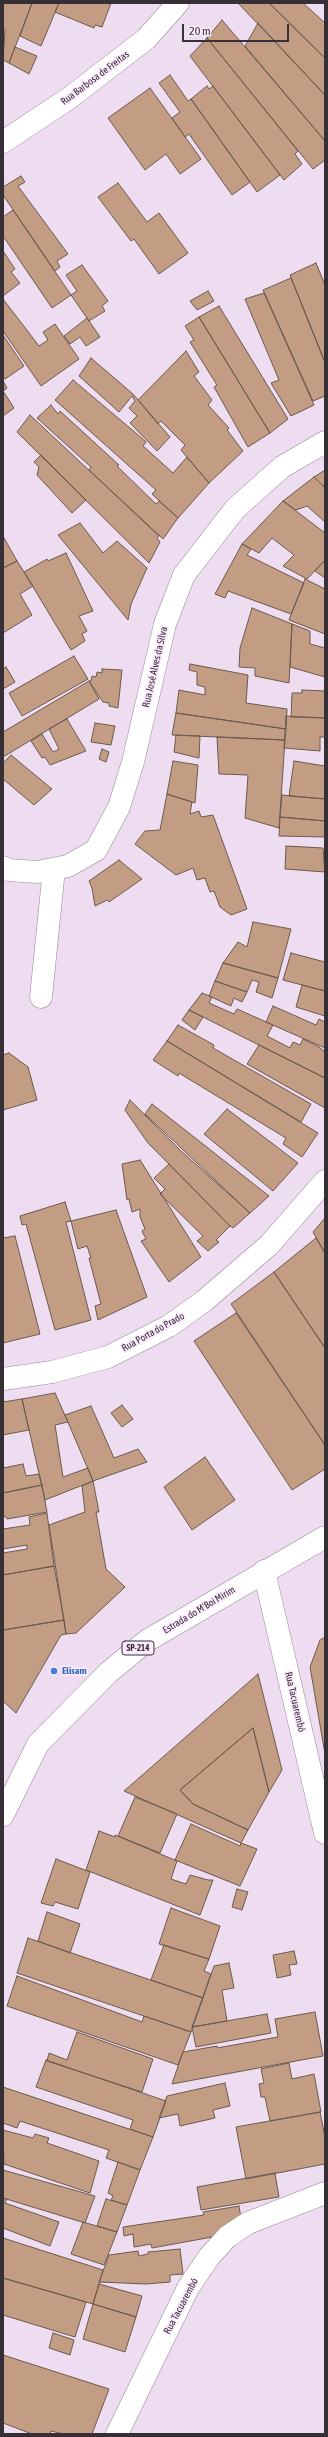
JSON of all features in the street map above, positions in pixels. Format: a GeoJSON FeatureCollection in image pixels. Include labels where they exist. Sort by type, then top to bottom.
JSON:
{"type":"FeatureCollection","features":[{"type":"Feature","properties":{"kind":"street","name":"Rua Barbosa de Freitas"},"geometry":{"type":"LineString","coordinates":[[3,142],[68,99],[146,39],[178,3]]}},
{"type":"Feature","properties":{"kind":"street","name":"Rua José Alves da Silva"},"geometry":{"type":"LineString","coordinates":[[3,867],[8,870],[37,872],[54,869],[68,866],[96,850],[119,807],[133,762],[165,624],[184,575],[235,509],[282,467],[325,442]]}},
{"type":"Feature","properties":{"kind":"street"},"geometry":{"type":"LineString","coordinates":[[41,997],[54,869]]}},
{"type":"Feature","properties":{"kind":"street","name":"Rua Porta do Prado"},"geometry":{"type":"LineString","coordinates":[[3,1379],[52,1372],[108,1357],[169,1326],[204,1301],[269,1245],[325,1181]]}},
{"type":"Feature","properties":{"kind":"street","name":"Estrada do M'Boi Mirim"},"geometry":{"type":"LineString","coordinates":[[3,1815],[38,1744],[109,1672],[148,1640],[325,1536]]}},
{"type":"Feature","properties":{"kind":"street","name":"Rua Tacuarembó"},"geometry":{"type":"LineString","coordinates":[[264,1571],[325,1833]]}},
{"type":"Feature","properties":{"kind":"street","name":"Rua Tacuarembó"},"geometry":{"type":"LineString","coordinates":[[117,2434],[188,2288],[209,2256],[227,2237],[248,2223],[325,2193]]}},
{"type":"Feature","properties":{"kind":"building"},"geometry":{"type":"Polygon","coordinates":[[[3,3],[32,3],[9,63],[3,60],[5,30],[3,29],[3,3]]]}},
{"type":"Feature","properties":{"kind":"building"},"geometry":{"type":"Polygon","coordinates":[[[32,3],[59,3],[41,46],[20,36],[32,3]]]}},
{"type":"Feature","properties":{"kind":"building"},"geometry":{"type":"Polygon","coordinates":[[[59,3],[111,3],[102,27],[95,25],[94,28],[55,12],[59,3]]]}},
{"type":"Feature","properties":{"kind":"building"},"geometry":{"type":"Polygon","coordinates":[[[238,3],[269,3],[325,58],[325,95],[238,3]]]}},
{"type":"Feature","properties":{"kind":"building"},"geometry":{"type":"Polygon","coordinates":[[[269,3],[303,3],[325,23],[325,58],[269,3]]]}},
{"type":"Feature","properties":{"kind":"building"},"geometry":{"type":"Polygon","coordinates":[[[222,20],[325,141],[325,160],[313,169],[207,38],[222,20]]]}},
{"type":"Feature","properties":{"kind":"building"},"geometry":{"type":"Polygon","coordinates":[[[258,23],[325,95],[325,141],[245,46],[258,23]]]}},
{"type":"Feature","properties":{"kind":"building"},"geometry":{"type":"Polygon","coordinates":[[[207,38],[298,151],[295,154],[302,164],[284,180],[190,56],[207,38]]]}},
{"type":"Feature","properties":{"kind":"building"},"geometry":{"type":"Polygon","coordinates":[[[15,47],[37,56],[29,74],[9,63],[15,47]]]}},
{"type":"Feature","properties":{"kind":"building"},"geometry":{"type":"Polygon","coordinates":[[[170,75],[188,101],[191,99],[250,182],[232,195],[189,134],[185,137],[172,118],[180,112],[159,83],[170,75]]]}},
{"type":"Feature","properties":{"kind":"building"},"geometry":{"type":"Polygon","coordinates":[[[207,86],[209,89],[213,86],[280,175],[257,192],[191,99],[207,86]]]}},
{"type":"Feature","properties":{"kind":"building"},"geometry":{"type":"Polygon","coordinates":[[[150,88],[201,159],[180,174],[166,154],[145,170],[108,118],[150,88]]]}},
{"type":"Feature","properties":{"kind":"building"},"geometry":{"type":"Polygon","coordinates":[[[21,176],[25,182],[18,186],[68,254],[57,261],[60,267],[55,271],[3,195],[3,187],[21,176]]]}},
{"type":"Feature","properties":{"kind":"building"},"geometry":{"type":"Polygon","coordinates":[[[118,183],[147,222],[159,213],[188,253],[159,274],[134,239],[131,241],[98,197],[118,183]]]}},
{"type":"Feature","properties":{"kind":"building"},"geometry":{"type":"Polygon","coordinates":[[[13,210],[71,295],[52,308],[3,236],[3,217],[13,210]]]}},
{"type":"Feature","properties":{"kind":"building"},"geometry":{"type":"Polygon","coordinates":[[[3,251],[15,269],[11,272],[20,283],[3,296],[3,251]]]}},
{"type":"Feature","properties":{"kind":"building"},"geometry":{"type":"Polygon","coordinates":[[[316,263],[325,285],[325,362],[290,275],[316,263]]]}},
{"type":"Feature","properties":{"kind":"building"},"geometry":{"type":"Polygon","coordinates":[[[82,265],[108,301],[102,306],[105,311],[89,321],[71,295],[77,291],[66,275],[82,265]]]}},
{"type":"Feature","properties":{"kind":"building"},"geometry":{"type":"Polygon","coordinates":[[[291,278],[325,363],[325,396],[313,401],[263,290],[291,278]]]}},
{"type":"Feature","properties":{"kind":"building"},"geometry":{"type":"Polygon","coordinates":[[[208,291],[214,301],[197,310],[190,301],[208,291]]]}},
{"type":"Feature","properties":{"kind":"building"},"geometry":{"type":"Polygon","coordinates":[[[264,293],[314,405],[291,416],[271,383],[279,380],[245,299],[264,293]]]}},
{"type":"Feature","properties":{"kind":"building"},"geometry":{"type":"Polygon","coordinates":[[[3,299],[39,346],[48,340],[43,332],[55,324],[79,359],[41,386],[3,331],[3,299]]]}},
{"type":"Feature","properties":{"kind":"building"},"geometry":{"type":"Polygon","coordinates":[[[219,306],[288,419],[270,433],[199,317],[219,306]]]}},
{"type":"Feature","properties":{"kind":"building"},"geometry":{"type":"Polygon","coordinates":[[[199,317],[270,433],[248,447],[214,387],[217,385],[190,342],[194,340],[185,326],[199,317]]]}},
{"type":"Feature","properties":{"kind":"building"},"geometry":{"type":"Polygon","coordinates":[[[87,318],[100,337],[86,346],[80,337],[70,344],[64,336],[87,318]]]}},
{"type":"Feature","properties":{"kind":"building"},"geometry":{"type":"Polygon","coordinates":[[[3,335],[24,366],[5,379],[3,376],[3,335]]]}},
{"type":"Feature","properties":{"kind":"building"},"geometry":{"type":"Polygon","coordinates":[[[186,351],[199,372],[194,376],[212,400],[208,405],[229,428],[227,430],[243,451],[209,483],[181,450],[185,445],[161,421],[158,424],[138,400],[186,351]]]}},
{"type":"Feature","properties":{"kind":"building"},"geometry":{"type":"Polygon","coordinates":[[[91,358],[133,394],[170,437],[157,451],[130,423],[137,416],[129,408],[135,401],[132,396],[119,412],[79,376],[91,358]]]}},
{"type":"Feature","properties":{"kind":"building"},"geometry":{"type":"Polygon","coordinates":[[[73,380],[146,442],[143,446],[173,473],[187,457],[209,483],[178,518],[152,494],[156,490],[55,400],[73,380]]]}},
{"type":"Feature","properties":{"kind":"building"},"geometry":{"type":"Polygon","coordinates":[[[3,381],[7,388],[3,391],[3,381]]]}},
{"type":"Feature","properties":{"kind":"building"},"geometry":{"type":"Polygon","coordinates":[[[3,391],[14,408],[3,416],[3,391]]]}},
{"type":"Feature","properties":{"kind":"building"},"geometry":{"type":"Polygon","coordinates":[[[51,405],[58,414],[60,411],[119,465],[117,466],[156,504],[159,501],[178,518],[163,539],[89,470],[91,467],[37,418],[51,405]]]}},
{"type":"Feature","properties":{"kind":"building"},"geometry":{"type":"Polygon","coordinates":[[[30,415],[159,536],[157,538],[160,542],[149,563],[17,432],[30,415]]]}},
{"type":"Feature","properties":{"kind":"building"},"geometry":{"type":"Polygon","coordinates":[[[41,455],[86,500],[72,513],[37,475],[39,467],[34,462],[41,455]]]}},
{"type":"Feature","properties":{"kind":"building"},"geometry":{"type":"Polygon","coordinates":[[[325,470],[325,485],[323,486],[314,477],[325,470]]]}},
{"type":"Feature","properties":{"kind":"building"},"geometry":{"type":"Polygon","coordinates":[[[314,477],[325,488],[325,522],[307,506],[296,510],[283,501],[314,477]]]}},
{"type":"Feature","properties":{"kind":"building"},"geometry":{"type":"Polygon","coordinates":[[[283,501],[325,533],[325,560],[307,579],[283,566],[294,555],[272,538],[259,553],[242,544],[283,501]]]}},
{"type":"Feature","properties":{"kind":"building"},"geometry":{"type":"Polygon","coordinates":[[[80,523],[103,553],[117,541],[147,568],[131,604],[128,620],[58,535],[80,523]]]}},
{"type":"Feature","properties":{"kind":"building"},"geometry":{"type":"Polygon","coordinates":[[[3,536],[17,561],[3,568],[3,536]]]}},
{"type":"Feature","properties":{"kind":"building"},"geometry":{"type":"Polygon","coordinates":[[[242,544],[251,549],[247,555],[304,583],[291,614],[228,591],[225,598],[215,594],[242,544]]]}},
{"type":"Feature","properties":{"kind":"building"},"geometry":{"type":"Polygon","coordinates":[[[66,553],[93,611],[79,616],[87,631],[82,634],[85,641],[71,650],[24,572],[47,559],[48,561],[66,553]]]}},
{"type":"Feature","properties":{"kind":"building"},"geometry":{"type":"Polygon","coordinates":[[[325,560],[325,578],[315,571],[325,560]]]}},
{"type":"Feature","properties":{"kind":"building"},"geometry":{"type":"Polygon","coordinates":[[[17,561],[33,586],[20,594],[32,615],[3,633],[3,568],[17,561]]]}},
{"type":"Feature","properties":{"kind":"building"},"geometry":{"type":"Polygon","coordinates":[[[305,579],[325,589],[325,634],[289,620],[305,579]]]}},
{"type":"Feature","properties":{"kind":"building"},"geometry":{"type":"Polygon","coordinates":[[[252,608],[292,624],[289,683],[255,676],[255,668],[239,667],[240,648],[252,608]]]}},
{"type":"Feature","properties":{"kind":"building"},"geometry":{"type":"Polygon","coordinates":[[[292,624],[310,631],[310,644],[325,648],[325,677],[290,667],[292,624]]]}},
{"type":"Feature","properties":{"kind":"building"},"geometry":{"type":"Polygon","coordinates":[[[74,656],[88,679],[22,716],[9,693],[74,656]]]}},
{"type":"Feature","properties":{"kind":"building"},"geometry":{"type":"Polygon","coordinates":[[[190,664],[248,675],[246,703],[287,709],[286,729],[176,713],[179,690],[205,695],[205,687],[197,685],[197,672],[189,670],[190,664]]]}},
{"type":"Feature","properties":{"kind":"building"},"geometry":{"type":"Polygon","coordinates":[[[6,667],[15,682],[3,689],[3,669],[6,667]]]}},
{"type":"Feature","properties":{"kind":"building"},"geometry":{"type":"Polygon","coordinates":[[[102,669],[122,670],[118,708],[109,706],[109,703],[103,702],[89,681],[91,681],[92,676],[96,677],[97,672],[102,673],[102,669]]]}},
{"type":"Feature","properties":{"kind":"building"},"geometry":{"type":"Polygon","coordinates":[[[89,681],[99,699],[3,757],[3,732],[89,681]]]}},
{"type":"Feature","properties":{"kind":"building"},"geometry":{"type":"Polygon","coordinates":[[[302,690],[325,691],[325,718],[291,717],[292,693],[302,693],[302,690]]]}},
{"type":"Feature","properties":{"kind":"building"},"geometry":{"type":"Polygon","coordinates":[[[176,713],[286,729],[285,740],[172,735],[176,713]]]}},
{"type":"Feature","properties":{"kind":"building"},"geometry":{"type":"Polygon","coordinates":[[[286,716],[325,718],[325,737],[320,737],[320,751],[284,748],[286,716]]]}},
{"type":"Feature","properties":{"kind":"building"},"geometry":{"type":"Polygon","coordinates":[[[67,719],[86,751],[50,765],[45,757],[42,758],[31,741],[42,734],[53,752],[59,749],[49,729],[67,719]]]}},
{"type":"Feature","properties":{"kind":"building"},"geometry":{"type":"Polygon","coordinates":[[[95,723],[115,726],[111,745],[91,742],[95,723]]]}},
{"type":"Feature","properties":{"kind":"building"},"geometry":{"type":"Polygon","coordinates":[[[176,735],[200,736],[199,758],[174,752],[176,735]]]}},
{"type":"Feature","properties":{"kind":"building"},"geometry":{"type":"Polygon","coordinates":[[[217,737],[285,740],[279,828],[245,818],[248,775],[219,774],[217,737]]]}},
{"type":"Feature","properties":{"kind":"building"},"geometry":{"type":"Polygon","coordinates":[[[102,749],[109,752],[106,762],[99,759],[102,749]]]}},
{"type":"Feature","properties":{"kind":"building"},"geometry":{"type":"Polygon","coordinates":[[[11,755],[52,789],[34,805],[3,779],[3,763],[11,755]]]}},
{"type":"Feature","properties":{"kind":"building"},"geometry":{"type":"Polygon","coordinates":[[[173,761],[198,765],[195,803],[167,794],[173,761]]]}},
{"type":"Feature","properties":{"kind":"building"},"geometry":{"type":"Polygon","coordinates":[[[294,761],[325,766],[325,799],[289,796],[294,761]]]}},
{"type":"Feature","properties":{"kind":"building"},"geometry":{"type":"Polygon","coordinates":[[[167,794],[192,802],[190,814],[199,811],[201,817],[213,815],[247,909],[231,915],[220,907],[214,891],[210,892],[205,878],[197,880],[193,868],[176,875],[135,844],[145,831],[160,830],[167,794]]]}},
{"type":"Feature","properties":{"kind":"building"},"geometry":{"type":"Polygon","coordinates":[[[282,795],[325,799],[325,821],[280,817],[282,795]]]}},
{"type":"Feature","properties":{"kind":"building"},"geometry":{"type":"Polygon","coordinates":[[[280,817],[325,821],[325,837],[279,836],[280,817]]]}},
{"type":"Feature","properties":{"kind":"building"},"geometry":{"type":"Polygon","coordinates":[[[286,846],[323,848],[325,872],[285,869],[286,846]]]}},
{"type":"Feature","properties":{"kind":"building"},"geometry":{"type":"Polygon","coordinates":[[[119,860],[142,879],[109,902],[107,900],[95,906],[92,888],[89,881],[119,860]]]}},
{"type":"Feature","properties":{"kind":"building"},"geometry":{"type":"Polygon","coordinates":[[[253,922],[291,929],[278,978],[223,963],[238,942],[247,947],[253,922]]]}},
{"type":"Feature","properties":{"kind":"building"},"geometry":{"type":"Polygon","coordinates":[[[291,953],[325,962],[325,991],[283,980],[291,953]]]}},
{"type":"Feature","properties":{"kind":"building"},"geometry":{"type":"Polygon","coordinates":[[[223,963],[278,978],[272,998],[256,992],[259,982],[252,980],[247,992],[215,981],[223,963]]]}},
{"type":"Feature","properties":{"kind":"building"},"geometry":{"type":"Polygon","coordinates":[[[215,981],[247,992],[242,1002],[234,998],[231,1006],[209,996],[215,981]]]}},
{"type":"Feature","properties":{"kind":"building"},"geometry":{"type":"Polygon","coordinates":[[[302,985],[325,991],[325,1016],[296,1007],[302,985]]]}},
{"type":"Feature","properties":{"kind":"building"},"geometry":{"type":"Polygon","coordinates":[[[202,993],[212,997],[209,1003],[234,1014],[237,1009],[273,1025],[267,1036],[290,1048],[293,1042],[300,1045],[303,1039],[319,1047],[325,1052],[325,1078],[189,1010],[202,993]]]}},
{"type":"Feature","properties":{"kind":"building"},"geometry":{"type":"Polygon","coordinates":[[[273,1006],[316,1025],[319,1019],[325,1022],[325,1048],[266,1022],[273,1006]]]}},
{"type":"Feature","properties":{"kind":"building"},"geometry":{"type":"Polygon","coordinates":[[[189,1010],[203,1017],[195,1030],[182,1020],[189,1010]]]}},
{"type":"Feature","properties":{"kind":"building"},"geometry":{"type":"Polygon","coordinates":[[[178,1025],[214,1045],[213,1048],[311,1104],[301,1122],[167,1041],[178,1025]]]}},
{"type":"Feature","properties":{"kind":"building"},"geometry":{"type":"Polygon","coordinates":[[[167,1041],[318,1133],[302,1157],[283,1144],[286,1138],[179,1073],[178,1076],[153,1060],[167,1041]]]}},
{"type":"Feature","properties":{"kind":"building"},"geometry":{"type":"Polygon","coordinates":[[[259,1045],[325,1078],[325,1108],[247,1064],[259,1045]]]}},
{"type":"Feature","properties":{"kind":"building"},"geometry":{"type":"Polygon","coordinates":[[[9,1053],[28,1067],[37,1100],[3,1110],[3,1055],[9,1053]]]}},
{"type":"Feature","properties":{"kind":"building"},"geometry":{"type":"Polygon","coordinates":[[[130,1100],[180,1150],[250,1213],[233,1228],[230,1226],[148,1143],[125,1110],[130,1100]]]}},
{"type":"Feature","properties":{"kind":"building"},"geometry":{"type":"Polygon","coordinates":[[[152,1104],[269,1196],[250,1213],[145,1114],[152,1104]]]}},
{"type":"Feature","properties":{"kind":"building"},"geometry":{"type":"Polygon","coordinates":[[[227,1109],[298,1163],[273,1191],[204,1134],[227,1109]]]}},
{"type":"Feature","properties":{"kind":"building"},"geometry":{"type":"Polygon","coordinates":[[[140,1160],[201,1257],[169,1282],[141,1241],[146,1239],[142,1231],[145,1229],[140,1217],[140,1209],[132,1212],[129,1199],[127,1200],[122,1164],[140,1160]]]}},
{"type":"Feature","properties":{"kind":"building"},"geometry":{"type":"Polygon","coordinates":[[[169,1164],[230,1226],[216,1240],[219,1242],[208,1251],[197,1241],[203,1236],[160,1194],[165,1189],[154,1178],[169,1164]]]}},
{"type":"Feature","properties":{"kind":"building"},"geometry":{"type":"Polygon","coordinates":[[[65,1202],[71,1221],[66,1222],[91,1320],[55,1330],[26,1224],[22,1225],[20,1216],[65,1202]]]}},
{"type":"Feature","properties":{"kind":"building"},"geometry":{"type":"Polygon","coordinates":[[[116,1210],[147,1297],[98,1320],[95,1306],[101,1304],[89,1258],[91,1258],[87,1246],[78,1249],[71,1221],[116,1210]]]}},
{"type":"Feature","properties":{"kind":"building"},"geometry":{"type":"Polygon","coordinates":[[[325,1218],[325,1253],[313,1232],[325,1218]]]}},
{"type":"Feature","properties":{"kind":"building"},"geometry":{"type":"Polygon","coordinates":[[[15,1236],[40,1334],[3,1343],[3,1238],[15,1236]]]}},
{"type":"Feature","properties":{"kind":"building"},"geometry":{"type":"Polygon","coordinates":[[[316,1238],[325,1253],[325,1348],[274,1272],[316,1238]]]}},
{"type":"Feature","properties":{"kind":"building"},"geometry":{"type":"Polygon","coordinates":[[[274,1272],[325,1348],[325,1445],[231,1304],[274,1272]]]}},
{"type":"Feature","properties":{"kind":"building"},"geometry":{"type":"Polygon","coordinates":[[[236,1313],[325,1445],[325,1469],[292,1490],[194,1341],[236,1313]]]}},
{"type":"Feature","properties":{"kind":"building"},"geometry":{"type":"Polygon","coordinates":[[[55,1393],[68,1422],[55,1425],[63,1477],[88,1468],[93,1481],[45,1500],[22,1399],[55,1393]]]}},
{"type":"Feature","properties":{"kind":"building"},"geometry":{"type":"Polygon","coordinates":[[[22,1399],[29,1430],[3,1435],[3,1402],[22,1399]]]}},
{"type":"Feature","properties":{"kind":"building"},"geometry":{"type":"Polygon","coordinates":[[[122,1405],[133,1419],[122,1427],[111,1413],[122,1405]]]}},
{"type":"Feature","properties":{"kind":"building"},"geometry":{"type":"Polygon","coordinates":[[[91,1406],[114,1458],[138,1449],[147,1462],[93,1481],[65,1415],[91,1406]]]}},
{"type":"Feature","properties":{"kind":"building"},"geometry":{"type":"Polygon","coordinates":[[[205,1457],[235,1500],[192,1530],[164,1487],[205,1457]]]}},
{"type":"Feature","properties":{"kind":"building"},"geometry":{"type":"Polygon","coordinates":[[[23,1464],[26,1476],[39,1474],[42,1485],[3,1493],[3,1468],[23,1464]]]}},
{"type":"Feature","properties":{"kind":"building"},"geometry":{"type":"Polygon","coordinates":[[[93,1481],[99,1512],[96,1512],[106,1569],[125,1587],[76,1633],[66,1634],[49,1525],[85,1512],[82,1486],[93,1481]]]}},
{"type":"Feature","properties":{"kind":"building"},"geometry":{"type":"Polygon","coordinates":[[[42,1485],[47,1512],[7,1519],[3,1516],[3,1493],[42,1485]]]}},
{"type":"Feature","properties":{"kind":"building"},"geometry":{"type":"Polygon","coordinates":[[[47,1513],[54,1566],[3,1575],[3,1553],[27,1549],[27,1545],[3,1549],[3,1529],[30,1525],[29,1517],[47,1513]]]}},
{"type":"Feature","properties":{"kind":"building"},"geometry":{"type":"Polygon","coordinates":[[[54,1566],[64,1620],[3,1630],[3,1575],[54,1566]]]}},
{"type":"Feature","properties":{"kind":"building"},"geometry":{"type":"Polygon","coordinates":[[[64,1620],[66,1634],[61,1635],[16,1713],[3,1701],[3,1630],[64,1620]]]}},
{"type":"Feature","properties":{"kind":"building"},"geometry":{"type":"Polygon","coordinates":[[[325,1637],[325,1754],[310,1667],[320,1640],[325,1637]]]}},
{"type":"Feature","properties":{"kind":"building"},"geometry":{"type":"Polygon","coordinates":[[[258,1674],[282,1770],[269,1792],[253,1728],[180,1790],[193,1804],[248,1830],[241,1843],[124,1791],[258,1674]]]}},
{"type":"Feature","properties":{"kind":"building"},"geometry":{"type":"Polygon","coordinates":[[[253,1728],[269,1792],[248,1830],[193,1804],[180,1790],[253,1728]]]}},
{"type":"Feature","properties":{"kind":"building"},"geometry":{"type":"Polygon","coordinates":[[[135,1797],[177,1814],[160,1853],[118,1836],[135,1797]]]}},
{"type":"Feature","properties":{"kind":"building"},"geometry":{"type":"Polygon","coordinates":[[[191,1824],[240,1846],[241,1843],[257,1849],[240,1886],[175,1860],[191,1824]]]}},
{"type":"Feature","properties":{"kind":"building"},"geometry":{"type":"Polygon","coordinates":[[[99,1831],[115,1837],[115,1835],[177,1861],[171,1879],[186,1884],[190,1875],[213,1880],[200,1915],[86,1870],[99,1831]]]}},
{"type":"Feature","properties":{"kind":"building"},"geometry":{"type":"Polygon","coordinates":[[[56,1859],[90,1872],[78,1909],[55,1902],[53,1906],[41,1903],[56,1859]]]}},
{"type":"Feature","properties":{"kind":"building"},"geometry":{"type":"Polygon","coordinates":[[[237,1889],[248,1892],[242,1910],[232,1907],[237,1889]]]}},
{"type":"Feature","properties":{"kind":"building"},"geometry":{"type":"Polygon","coordinates":[[[171,1908],[220,1926],[209,1959],[159,1944],[171,1908]]]}},
{"type":"Feature","properties":{"kind":"building"},"geometry":{"type":"Polygon","coordinates":[[[47,1912],[80,1924],[70,1953],[38,1941],[47,1912]]]}},
{"type":"Feature","properties":{"kind":"building"},"geometry":{"type":"Polygon","coordinates":[[[28,1938],[203,1998],[191,2032],[17,1973],[28,1938]]]}},
{"type":"Feature","properties":{"kind":"building"},"geometry":{"type":"Polygon","coordinates":[[[164,1945],[209,1959],[204,1971],[211,1974],[203,1998],[151,1980],[164,1945]]]}},
{"type":"Feature","properties":{"kind":"building"},"geometry":{"type":"Polygon","coordinates":[[[294,1951],[297,1964],[289,1965],[291,1975],[277,1978],[273,1955],[294,1951]]]}},
{"type":"Feature","properties":{"kind":"building"},"geometry":{"type":"Polygon","coordinates":[[[229,1963],[234,1988],[222,1990],[227,2021],[192,2027],[214,1966],[229,1963]]]}},
{"type":"Feature","properties":{"kind":"building"},"geometry":{"type":"Polygon","coordinates":[[[17,1976],[142,2022],[144,2016],[191,2032],[178,2065],[7,2006],[17,1976]]]}},
{"type":"Feature","properties":{"kind":"building"},"geometry":{"type":"Polygon","coordinates":[[[315,2012],[323,2056],[172,2084],[183,2052],[217,2046],[217,2048],[278,2037],[275,2019],[315,2012]]]}},
{"type":"Feature","properties":{"kind":"building"},"geometry":{"type":"Polygon","coordinates":[[[267,2014],[271,2033],[196,2047],[192,2027],[267,2014]]]}},
{"type":"Feature","properties":{"kind":"building"},"geometry":{"type":"Polygon","coordinates":[[[77,2032],[153,2059],[142,2092],[47,2061],[49,2053],[67,2060],[77,2032]]]}},
{"type":"Feature","properties":{"kind":"building"},"geometry":{"type":"Polygon","coordinates":[[[46,2060],[166,2101],[153,2137],[130,2129],[133,2120],[36,2087],[46,2060]]]}},
{"type":"Feature","properties":{"kind":"building"},"geometry":{"type":"Polygon","coordinates":[[[289,2063],[292,2079],[314,2074],[321,2112],[270,2121],[265,2097],[261,2097],[259,2084],[264,2083],[261,2069],[289,2063]]]}},
{"type":"Feature","properties":{"kind":"building"},"geometry":{"type":"Polygon","coordinates":[[[225,2083],[230,2106],[213,2110],[215,2118],[180,2126],[178,2114],[159,2118],[167,2096],[225,2083]]]}},
{"type":"Feature","properties":{"kind":"building"},"geometry":{"type":"Polygon","coordinates":[[[3,2087],[153,2137],[140,2170],[106,2158],[109,2150],[20,2121],[17,2128],[3,2123],[3,2087]]]}},
{"type":"Feature","properties":{"kind":"building"},"geometry":{"type":"Polygon","coordinates":[[[320,2112],[325,2137],[325,2164],[246,2179],[236,2127],[320,2112]]]}},
{"type":"Feature","properties":{"kind":"building"},"geometry":{"type":"Polygon","coordinates":[[[3,2130],[33,2138],[35,2134],[49,2138],[47,2143],[99,2161],[90,2193],[4,2164],[3,2130]]]}},
{"type":"Feature","properties":{"kind":"building"},"geometry":{"type":"Polygon","coordinates":[[[118,2162],[140,2170],[127,2205],[111,2200],[113,2196],[108,2193],[118,2162]]]}},
{"type":"Feature","properties":{"kind":"building"},"geometry":{"type":"Polygon","coordinates":[[[3,2170],[95,2196],[85,2223],[3,2198],[3,2170]]]}},
{"type":"Feature","properties":{"kind":"building"},"geometry":{"type":"Polygon","coordinates":[[[275,2173],[279,2197],[201,2210],[197,2187],[275,2173]]]}},
{"type":"Feature","properties":{"kind":"building"},"geometry":{"type":"Polygon","coordinates":[[[3,2198],[7,2199],[5,2203],[59,2222],[50,2246],[3,2228],[3,2198]]]}},
{"type":"Feature","properties":{"kind":"building"},"geometry":{"type":"Polygon","coordinates":[[[106,2199],[127,2205],[117,2232],[97,2226],[106,2199]]]}},
{"type":"Feature","properties":{"kind":"building"},"geometry":{"type":"Polygon","coordinates":[[[239,2206],[242,2224],[223,2235],[152,2248],[151,2244],[134,2247],[133,2234],[124,2236],[123,2227],[204,2215],[203,2212],[239,2206]]]}},
{"type":"Feature","properties":{"kind":"building"},"geometry":{"type":"Polygon","coordinates":[[[83,2222],[117,2232],[104,2265],[71,2254],[83,2222]]]}},
{"type":"Feature","properties":{"kind":"building"},"geometry":{"type":"Polygon","coordinates":[[[3,2238],[103,2270],[93,2304],[3,2278],[3,2238]]]}},
{"type":"Feature","properties":{"kind":"building"},"geometry":{"type":"Polygon","coordinates":[[[180,2249],[183,2274],[170,2275],[170,2282],[146,2284],[99,2282],[109,2255],[138,2251],[139,2256],[148,2254],[148,2252],[180,2249]]]}},
{"type":"Feature","properties":{"kind":"building"},"geometry":{"type":"Polygon","coordinates":[[[3,2278],[86,2302],[75,2337],[3,2315],[3,2278]]]}},
{"type":"Feature","properties":{"kind":"building"},"geometry":{"type":"Polygon","coordinates":[[[99,2284],[142,2296],[136,2317],[93,2304],[99,2284]]]}},
{"type":"Feature","properties":{"kind":"building"},"geometry":{"type":"Polygon","coordinates":[[[93,2304],[136,2317],[125,2352],[83,2339],[93,2304]]]}},
{"type":"Feature","properties":{"kind":"building"},"geometry":{"type":"Polygon","coordinates":[[[53,2333],[74,2340],[70,2355],[49,2348],[53,2333]]]}},
{"type":"Feature","properties":{"kind":"building"},"geometry":{"type":"Polygon","coordinates":[[[3,2355],[109,2389],[92,2434],[63,2434],[51,2431],[50,2434],[32,2434],[3,2423],[3,2355]]]}},
{"type":"Feature","properties":{"kind":"place","name":"Elisam"},"geometry":{"type":"Point","coordinates":[54,1671]}}]}
